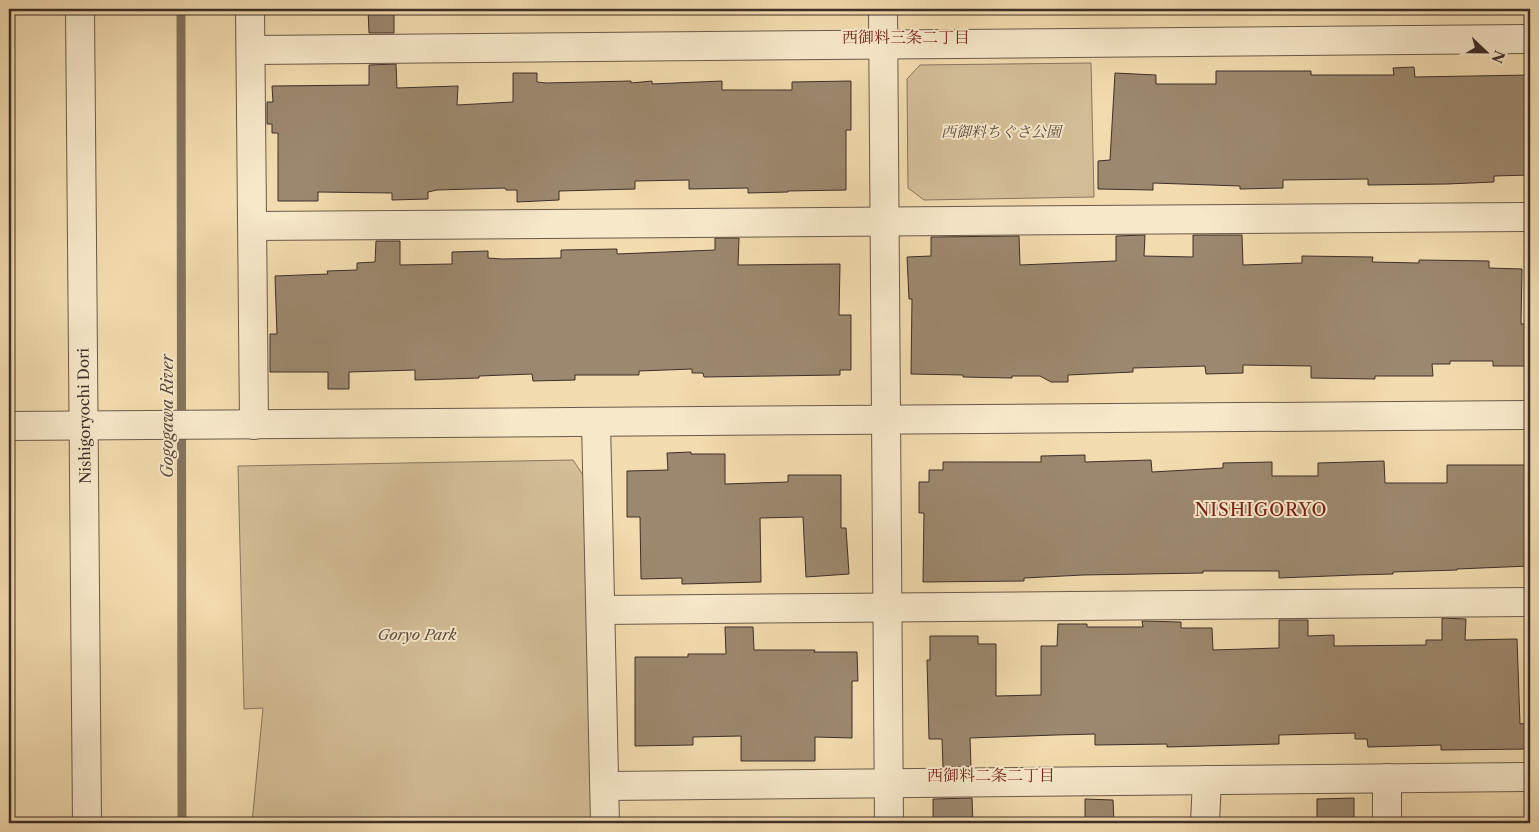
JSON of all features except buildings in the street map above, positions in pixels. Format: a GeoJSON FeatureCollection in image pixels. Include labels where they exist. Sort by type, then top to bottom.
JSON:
{"type":"FeatureCollection","features":[{"type":"Feature","properties":{"kind":"street","name":"Nishigoryochi Dori"},"geometry":{"type":"LineString","coordinates":[[80,9],[87,823]]}},
{"type":"Feature","properties":{"kind":"street"},"geometry":{"type":"LineString","coordinates":[[250,9],[254,425]]}},
{"type":"Feature","properties":{"kind":"street"},"geometry":{"type":"LineString","coordinates":[[883,9],[889,823]]}},
{"type":"Feature","properties":{"kind":"street"},"geometry":{"type":"LineString","coordinates":[[251,50],[1530,39]]}},
{"type":"Feature","properties":{"kind":"street"},"geometry":{"type":"LineString","coordinates":[[253,226],[1530,217]]}},
{"type":"Feature","properties":{"kind":"street"},"geometry":{"type":"LineString","coordinates":[[9,426],[1530,414]]}},
{"type":"Feature","properties":{"kind":"street"},"geometry":{"type":"LineString","coordinates":[[596,422],[605,823]]}},
{"type":"Feature","properties":{"kind":"street"},"geometry":{"type":"LineString","coordinates":[[600,610],[1530,602]]}},
{"type":"Feature","properties":{"kind":"street"},"geometry":{"type":"LineString","coordinates":[[604,786],[1530,777]]}},
{"type":"Feature","properties":{"kind":"street"},"geometry":{"type":"LineString","coordinates":[[1387,778],[1387,823]]}},
{"type":"Feature","properties":{"kind":"street"},"geometry":{"type":"LineString","coordinates":[[1205,823],[1207,780]]}},
{"type":"Feature","properties":{"kind":"green space","name":"西御料ちぐさ公園"},"geometry":{"type":"Polygon","coordinates":[[[1091,63],[1094,197],[924,200],[908,188],[907,79],[920,65],[1091,63]]]}},
{"type":"Feature","properties":{"kind":"green space","name":"Goryo Park"},"geometry":{"type":"Polygon","coordinates":[[[573,460],[585,478],[592,823],[252,823],[263,708],[244,709],[238,466],[573,460]]]}},
{"type":"Feature","properties":{"kind":"waterway","name":"Gogogawa River"},"geometry":{"type":"LineString","coordinates":[[181,9],[182,823]]}},
{"type":"Feature","properties":{"kind":"district","name":"西御料三条二丁目"},"geometry":{"type":"Point","coordinates":[906,37]}},
{"type":"Feature","properties":{"kind":"district","name":"NISHIGORYO"},"geometry":{"type":"Point","coordinates":[1261,510]}},
{"type":"Feature","properties":{"kind":"district","name":"西御料二条二丁目"},"geometry":{"type":"Point","coordinates":[991,775]}}]}
